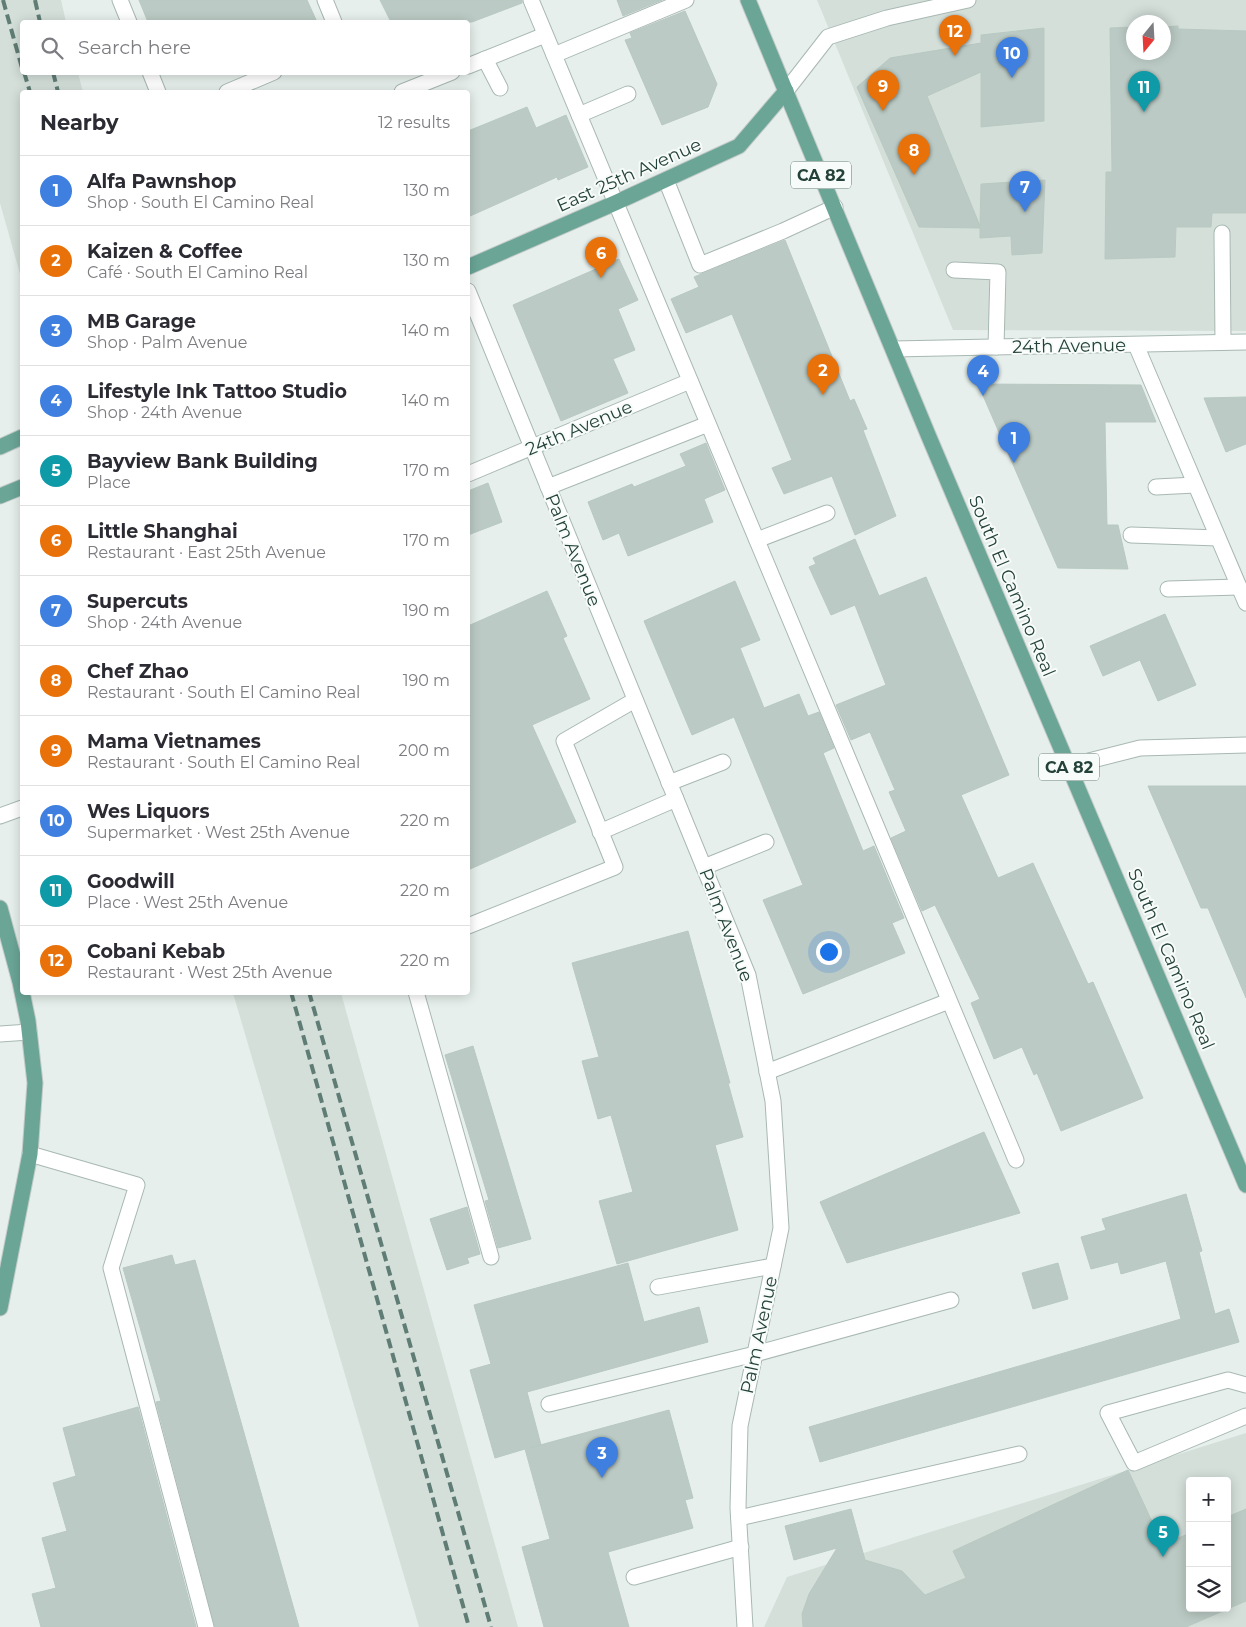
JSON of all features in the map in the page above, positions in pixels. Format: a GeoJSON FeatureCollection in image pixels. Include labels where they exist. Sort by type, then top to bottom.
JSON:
{"type":"FeatureCollection","features":[{"type":"Feature","properties":{"kind":"main road","name":"South El Camino Real"},"geometry":{"type":"LineString","coordinates":[[748,0],[1069,766],[1241,1159],[1246,1185]]}},
{"type":"Feature","properties":{"kind":"main road","name":"East 25th Avenue"},"geometry":{"type":"LineString","coordinates":[[470,266],[616,203],[739,146],[786,91]]}},
{"type":"Feature","properties":{"kind":"main road"},"geometry":{"type":"LineString","coordinates":[[0,447],[20,438]]}},
{"type":"Feature","properties":{"kind":"main road"},"geometry":{"type":"LineString","coordinates":[[0,496],[20,488]]}},
{"type":"Feature","properties":{"kind":"main road"},"geometry":{"type":"LineString","coordinates":[[0,908],[20,982]]}},
{"type":"Feature","properties":{"kind":"main road"},"geometry":{"type":"LineString","coordinates":[[0,1308],[30,1154],[36,1083],[22,995]]}},
{"type":"Feature","properties":{"kind":"street"},"geometry":{"type":"LineString","coordinates":[[120,0],[128,20]]}},
{"type":"Feature","properties":{"kind":"street"},"geometry":{"type":"LineString","coordinates":[[325,0],[333,20]]}},
{"type":"Feature","properties":{"kind":"street"},"geometry":{"type":"LineString","coordinates":[[531,0],[1016,1160]]}},
{"type":"Feature","properties":{"kind":"street"},"geometry":{"type":"LineString","coordinates":[[554,55],[686,0]]}},
{"type":"Feature","properties":{"kind":"street"},"geometry":{"type":"LineString","coordinates":[[786,91],[828,37],[887,18],[968,0]]}},
{"type":"Feature","properties":{"kind":"street"},"geometry":{"type":"LineString","coordinates":[[470,65],[545,35]]}},
{"type":"Feature","properties":{"kind":"street"},"geometry":{"type":"LineString","coordinates":[[485,59],[500,88]]}},
{"type":"Feature","properties":{"kind":"street"},"geometry":{"type":"LineString","coordinates":[[151,75],[157,90]]}},
{"type":"Feature","properties":{"kind":"street"},"geometry":{"type":"LineString","coordinates":[[232,90],[267,75]]}},
{"type":"Feature","properties":{"kind":"street"},"geometry":{"type":"LineString","coordinates":[[407,90],[444,75]]}},
{"type":"Feature","properties":{"kind":"street"},"geometry":{"type":"LineString","coordinates":[[579,115],[628,94]]}},
{"type":"Feature","properties":{"kind":"street"},"geometry":{"type":"LineString","coordinates":[[666,180],[700,265],[783,231],[835,207]]}},
{"type":"Feature","properties":{"kind":"street"},"geometry":{"type":"LineString","coordinates":[[1222,233],[1223,342]]}},
{"type":"Feature","properties":{"kind":"street"},"geometry":{"type":"LineString","coordinates":[[954,270],[998,272],[996,347]]}},
{"type":"Feature","properties":{"kind":"street","name":"Palm Avenue"},"geometry":{"type":"LineString","coordinates":[[470,297],[748,975],[773,1101],[781,1228],[740,1426],[739,1518],[745,1627]]}},
{"type":"Feature","properties":{"kind":"street","name":"24th Avenue"},"geometry":{"type":"LineString","coordinates":[[893,349],[1246,342]]}},
{"type":"Feature","properties":{"kind":"street"},"geometry":{"type":"LineString","coordinates":[[1136,345],[1246,604]]}},
{"type":"Feature","properties":{"kind":"street","name":"24th Avenue"},"geometry":{"type":"LineString","coordinates":[[470,473],[690,381]]}},
{"type":"Feature","properties":{"kind":"street"},"geometry":{"type":"LineString","coordinates":[[548,487],[708,424]]}},
{"type":"Feature","properties":{"kind":"street"},"geometry":{"type":"LineString","coordinates":[[1156,487],[1196,484]]}},
{"type":"Feature","properties":{"kind":"street"},"geometry":{"type":"LineString","coordinates":[[757,540],[827,513]]}},
{"type":"Feature","properties":{"kind":"street"},"geometry":{"type":"LineString","coordinates":[[1132,535],[1218,538]]}},
{"type":"Feature","properties":{"kind":"street"},"geometry":{"type":"LineString","coordinates":[[1168,589],[1239,587]]}},
{"type":"Feature","properties":{"kind":"street"},"geometry":{"type":"LineString","coordinates":[[470,925],[615,867],[564,741],[635,700]]}},
{"type":"Feature","properties":{"kind":"street"},"geometry":{"type":"LineString","coordinates":[[1069,766],[1140,748],[1246,745]]}},
{"type":"Feature","properties":{"kind":"street"},"geometry":{"type":"LineString","coordinates":[[669,783],[723,762]]}},
{"type":"Feature","properties":{"kind":"street"},"geometry":{"type":"LineString","coordinates":[[600,832],[676,799]]}},
{"type":"Feature","properties":{"kind":"street"},"geometry":{"type":"LineString","coordinates":[[0,816],[20,809]]}},
{"type":"Feature","properties":{"kind":"street"},"geometry":{"type":"LineString","coordinates":[[704,867],[766,842]]}},
{"type":"Feature","properties":{"kind":"street"},"geometry":{"type":"LineString","coordinates":[[417,995],[491,1258]]}},
{"type":"Feature","properties":{"kind":"street"},"geometry":{"type":"LineString","coordinates":[[767,1072],[950,1001]]}},
{"type":"Feature","properties":{"kind":"street"},"geometry":{"type":"LineString","coordinates":[[0,1034],[29,1032]]}},
{"type":"Feature","properties":{"kind":"street"},"geometry":{"type":"LineString","coordinates":[[30,1154],[137,1185],[111,1268],[206,1627]]}},
{"type":"Feature","properties":{"kind":"street"},"geometry":{"type":"LineString","coordinates":[[658,1287],[774,1266]]}},
{"type":"Feature","properties":{"kind":"street"},"geometry":{"type":"LineString","coordinates":[[549,1404],[755,1354],[951,1300]]}},
{"type":"Feature","properties":{"kind":"street"},"geometry":{"type":"LineString","coordinates":[[1246,1385],[1228,1380],[1108,1413],[1134,1463],[1246,1416]]}},
{"type":"Feature","properties":{"kind":"street"},"geometry":{"type":"LineString","coordinates":[[739,1518],[1019,1454]]}},
{"type":"Feature","properties":{"kind":"street"},"geometry":{"type":"LineString","coordinates":[[634,1577],[741,1548]]}},
{"type":"Feature","properties":{"kind":"shaded area"},"geometry":{"type":"Polygon","coordinates":[[[0,0],[61,0],[66,20],[20,20],[20,75],[79,75],[82,90],[20,90],[20,274],[0,203],[0,0]]]}},
{"type":"Feature","properties":{"kind":"shaded area"},"geometry":{"type":"Polygon","coordinates":[[[817,0],[1246,0],[1246,331],[953,330],[817,0]]]}},
{"type":"Feature","properties":{"kind":"shaded area"},"geometry":{"type":"Polygon","coordinates":[[[234,995],[342,995],[518,1627],[419,1627],[234,995]]]}},
{"type":"Feature","properties":{"kind":"shaded area"},"geometry":{"type":"Polygon","coordinates":[[[1246,1433],[1246,1627],[764,1627],[787,1577],[1246,1433]]]}},
{"type":"Feature","properties":{"kind":"building"},"geometry":{"type":"Polygon","coordinates":[[[139,0],[307,0],[316,20],[147,20],[139,0]]]}},
{"type":"Feature","properties":{"kind":"building"},"geometry":{"type":"Polygon","coordinates":[[[380,0],[522,0],[522,3],[472,22],[470,20],[390,20],[380,0]]]}},
{"type":"Feature","properties":{"kind":"building"},"geometry":{"type":"Polygon","coordinates":[[[617,0],[662,0],[623,16],[617,0]]]}},
{"type":"Feature","properties":{"kind":"building"},"geometry":{"type":"Polygon","coordinates":[[[685,11],[717,84],[708,107],[662,125],[625,40],[632,38],[630,33],[685,11]]]}},
{"type":"Feature","properties":{"kind":"building"},"geometry":{"type":"Polygon","coordinates":[[[1171,26],[1178,26],[1178,29],[1246,31],[1246,213],[1212,213],[1211,227],[1176,227],[1175,257],[1105,259],[1106,172],[1112,172],[1110,28],[1126,27],[1126,60],[1171,60],[1171,26]]]}},
{"type":"Feature","properties":{"kind":"building"},"geometry":{"type":"Polygon","coordinates":[[[1044,28],[1044,121],[981,127],[981,72],[927,96],[980,226],[981,184],[1045,180],[1042,253],[1012,255],[1011,236],[980,238],[980,228],[919,227],[857,87],[890,58],[981,43],[981,35],[1044,28]]]}},
{"type":"Feature","properties":{"kind":"building"},"geometry":{"type":"Polygon","coordinates":[[[527,107],[536,128],[566,115],[588,167],[558,180],[557,177],[470,216],[470,130],[527,107]]]}},
{"type":"Feature","properties":{"kind":"building"},"geometry":{"type":"Polygon","coordinates":[[[785,240],[850,401],[854,399],[867,429],[863,430],[896,516],[855,535],[832,476],[784,494],[772,468],[792,460],[732,314],[686,333],[671,299],[699,287],[694,277],[785,240]]]}},
{"type":"Feature","properties":{"kind":"building"},"geometry":{"type":"Polygon","coordinates":[[[619,259],[638,300],[618,309],[635,350],[613,359],[628,393],[561,421],[513,305],[619,259]]]}},
{"type":"Feature","properties":{"kind":"building"},"geometry":{"type":"Polygon","coordinates":[[[978,384],[1141,385],[1156,422],[1105,422],[1107,525],[1118,525],[1128,569],[1058,568],[978,384]]]}},
{"type":"Feature","properties":{"kind":"building"},"geometry":{"type":"Polygon","coordinates":[[[1246,397],[1246,444],[1226,452],[1204,398],[1246,397]]]}},
{"type":"Feature","properties":{"kind":"building"},"geometry":{"type":"Polygon","coordinates":[[[706,443],[725,490],[704,499],[713,522],[628,556],[619,533],[603,540],[588,502],[632,484],[634,487],[686,466],[680,454],[706,443]]]}},
{"type":"Feature","properties":{"kind":"building"},"geometry":{"type":"Polygon","coordinates":[[[488,483],[502,522],[470,534],[470,490],[488,483]]]}},
{"type":"Feature","properties":{"kind":"building"},"geometry":{"type":"Polygon","coordinates":[[[855,539],[879,596],[926,577],[1009,775],[961,795],[998,878],[1033,863],[1088,984],[1093,982],[1143,1098],[1061,1131],[1037,1073],[1034,1075],[1022,1047],[994,1059],[971,1003],[980,999],[935,905],[922,911],[891,838],[906,831],[889,792],[895,790],[870,732],[851,740],[836,705],[886,685],[855,605],[831,615],[809,567],[816,564],[813,558],[855,539]]]}},
{"type":"Feature","properties":{"kind":"building"},"geometry":{"type":"Polygon","coordinates":[[[735,581],[760,640],[740,648],[764,708],[799,694],[808,716],[819,712],[834,748],[823,753],[863,851],[874,846],[904,918],[892,923],[905,953],[803,994],[763,900],[803,885],[734,717],[692,735],[644,621],[735,581]]]}},
{"type":"Feature","properties":{"kind":"building"},"geometry":{"type":"Polygon","coordinates":[[[547,591],[567,636],[563,638],[590,699],[532,725],[576,822],[470,869],[470,625],[547,591]]]}},
{"type":"Feature","properties":{"kind":"building"},"geometry":{"type":"Polygon","coordinates":[[[1165,614],[1196,685],[1158,701],[1140,660],[1103,676],[1090,646],[1165,614]]]}},
{"type":"Feature","properties":{"kind":"building"},"geometry":{"type":"Polygon","coordinates":[[[1148,786],[1246,786],[1246,998],[1208,908],[1201,908],[1148,786]]]}},
{"type":"Feature","properties":{"kind":"building"},"geometry":{"type":"Polygon","coordinates":[[[688,931],[743,1137],[715,1145],[738,1230],[617,1264],[599,1201],[633,1192],[611,1115],[598,1119],[582,1061],[599,1057],[572,963],[688,931]]]}},
{"type":"Feature","properties":{"kind":"building"},"geometry":{"type":"Polygon","coordinates":[[[473,1046],[531,1239],[498,1248],[485,1201],[489,1200],[445,1055],[473,1046]]]}},
{"type":"Feature","properties":{"kind":"building"},"geometry":{"type":"Polygon","coordinates":[[[984,1132],[1020,1213],[847,1263],[820,1202],[984,1132]]]}},
{"type":"Feature","properties":{"kind":"building"},"geometry":{"type":"Polygon","coordinates":[[[1186,1194],[1202,1251],[1199,1252],[1215,1314],[1229,1309],[1239,1342],[820,1462],[809,1427],[1181,1319],[1166,1261],[1121,1274],[1118,1262],[1091,1269],[1081,1237],[1106,1230],[1102,1219],[1186,1194]]]}},
{"type":"Feature","properties":{"kind":"building"},"geometry":{"type":"Polygon","coordinates":[[[467,1207],[480,1254],[467,1258],[469,1263],[447,1270],[430,1219],[467,1207]]]}},
{"type":"Feature","properties":{"kind":"building"},"geometry":{"type":"Polygon","coordinates":[[[172,1255],[175,1265],[195,1260],[299,1627],[215,1627],[156,1402],[161,1401],[123,1268],[172,1255]]]}},
{"type":"Feature","properties":{"kind":"building"},"geometry":{"type":"Polygon","coordinates":[[[628,1263],[644,1322],[699,1307],[708,1342],[527,1392],[541,1445],[669,1410],[693,1498],[685,1500],[693,1528],[608,1552],[629,1627],[544,1627],[522,1547],[550,1539],[525,1449],[495,1458],[470,1370],[491,1364],[474,1305],[628,1263]]]}},
{"type":"Feature","properties":{"kind":"building"},"geometry":{"type":"Polygon","coordinates":[[[1058,1263],[1068,1299],[1033,1309],[1022,1273],[1058,1263]]]}},
{"type":"Feature","properties":{"kind":"building"},"geometry":{"type":"Polygon","coordinates":[[[138,1407],[196,1627],[41,1627],[32,1594],[56,1588],[42,1538],[67,1531],[53,1483],[76,1476],[63,1428],[138,1407]]]}},
{"type":"Feature","properties":{"kind":"building"},"geometry":{"type":"Polygon","coordinates":[[[1128,1470],[1163,1545],[1186,1535],[1186,1612],[1221,1612],[1186,1627],[803,1627],[802,1614],[809,1594],[837,1548],[794,1560],[785,1526],[851,1509],[865,1560],[902,1571],[925,1595],[966,1578],[953,1551],[1128,1470]]]}},
{"type":"Feature","properties":{"kind":"building"},"geometry":{"type":"Polygon","coordinates":[[[1246,1509],[1246,1601],[1231,1608],[1231,1515],[1246,1509]]]}},
{"type":"Feature","properties":{"kind":"railway"},"geometry":{"type":"LineString","coordinates":[[3,0],[20,61]]}},
{"type":"Feature","properties":{"kind":"railway"},"geometry":{"type":"LineString","coordinates":[[35,0],[40,20]]}},
{"type":"Feature","properties":{"kind":"railway"},"geometry":{"type":"LineString","coordinates":[[25,75],[29,90]]}},
{"type":"Feature","properties":{"kind":"railway"},"geometry":{"type":"LineString","coordinates":[[54,75],[58,90]]}},
{"type":"Feature","properties":{"kind":"railway"},"geometry":{"type":"LineString","coordinates":[[292,995],[469,1627]]}},
{"type":"Feature","properties":{"kind":"railway"},"geometry":{"type":"LineString","coordinates":[[310,995],[491,1627]]}},
{"type":"Feature","properties":{"kind":"place","name":"Cobani Kebab"},"geometry":{"type":"Point","coordinates":[955,56]}},
{"type":"Feature","properties":{"kind":"place","name":"Wes Liquors"},"geometry":{"type":"Point","coordinates":[1012,78]}},
{"type":"Feature","properties":{"kind":"place","name":"Mama Vietnames"},"geometry":{"type":"Point","coordinates":[883,111]}},
{"type":"Feature","properties":{"kind":"place","name":"Goodwill"},"geometry":{"type":"Point","coordinates":[1144,112]}},
{"type":"Feature","properties":{"kind":"place","name":"Chef Zhao"},"geometry":{"type":"Point","coordinates":[914,175]}},
{"type":"Feature","properties":{"kind":"place","name":"Supercuts"},"geometry":{"type":"Point","coordinates":[1025,212]}},
{"type":"Feature","properties":{"kind":"place","name":"Little Shanghai"},"geometry":{"type":"Point","coordinates":[601,278]}},
{"type":"Feature","properties":{"kind":"place","name":"Kaizen & Coffee"},"geometry":{"type":"Point","coordinates":[823,395]}},
{"type":"Feature","properties":{"kind":"place","name":"Lifestyle Ink Tattoo Studio"},"geometry":{"type":"Point","coordinates":[983,396]}},
{"type":"Feature","properties":{"kind":"place","name":"Alfa Pawnshop"},"geometry":{"type":"Point","coordinates":[1014,463]}},
{"type":"Feature","properties":{"kind":"place","name":"MB Garage"},"geometry":{"type":"Point","coordinates":[602,1478]}},
{"type":"Feature","properties":{"kind":"place","name":"Bayview Bank Building"},"geometry":{"type":"Point","coordinates":[1163,1557]}}]}
